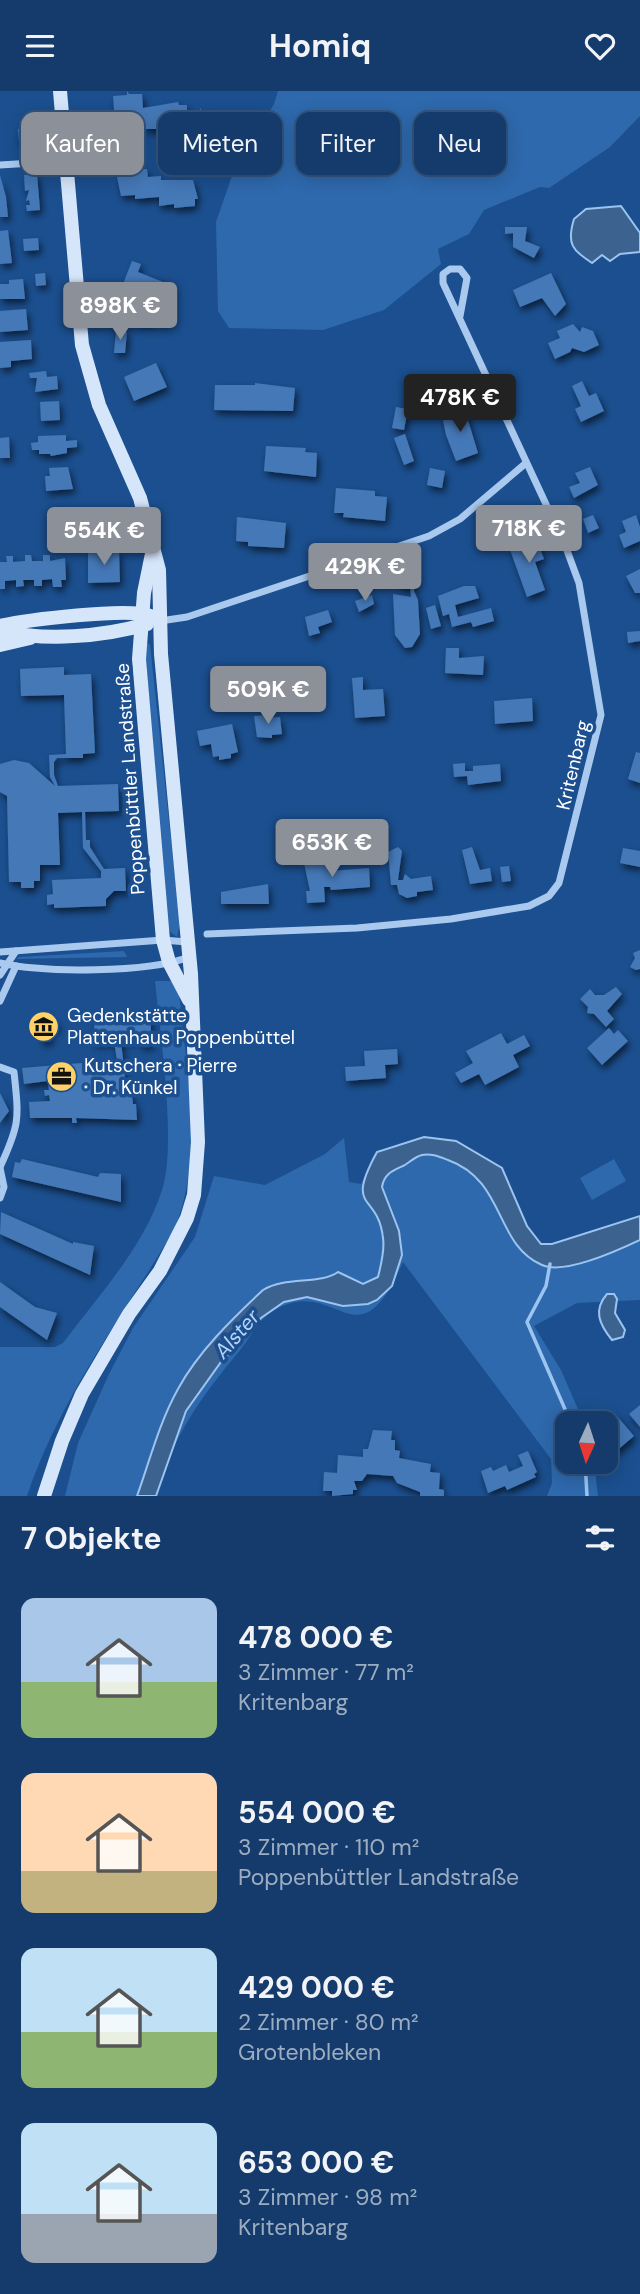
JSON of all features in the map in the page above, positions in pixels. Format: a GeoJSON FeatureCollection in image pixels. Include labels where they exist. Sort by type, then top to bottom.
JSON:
{"type":"FeatureCollection","features":[{"type":"Feature","properties":{"kind":"main road","name":"Poppenbüttler Landstraße"},"geometry":{"type":"LineString","coordinates":[[60,91],[62,112]]}},
{"type":"Feature","properties":{"kind":"main road","name":"Poppenbüttler Landstraße"},"geometry":{"type":"LineString","coordinates":[[44,1495],[62,1441],[82,1394],[133,1307],[160,1271],[191,1207],[198,1129],[189,957],[162,672],[159,569],[140,498],[99,405],[87,367],[78,321],[66,175]]}},
{"type":"Feature","properties":{"kind":"main road","name":"Poppenbüttler Landstraße"},"geometry":{"type":"LineString","coordinates":[[153,548],[141,619],[139,659],[163,940],[169,962],[190,1002]]}},
{"type":"Feature","properties":{"kind":"main road"},"geometry":{"type":"LineString","coordinates":[[0,628],[141,619],[160,621]]}},
{"type":"Feature","properties":{"kind":"main road"},"geometry":{"type":"LineString","coordinates":[[0,645],[34,637],[118,632],[141,619]]}},
{"type":"Feature","properties":{"kind":"main road"},"geometry":{"type":"LineString","coordinates":[[0,628],[34,637]]}},
{"type":"Feature","properties":{"kind":"main road"},"geometry":{"type":"LineString","coordinates":[[118,632],[139,659]]}},
{"type":"Feature","properties":{"kind":"street"},"geometry":{"type":"LineString","coordinates":[[0,165],[21,164]]}},
{"type":"Feature","properties":{"kind":"street","name":"Kritenbarg"},"geometry":{"type":"LineString","coordinates":[[207,934],[357,928],[451,919],[529,905],[555,890],[574,831],[601,715],[576,571],[442,280],[444,272],[450,269],[460,269],[466,275],[460,316]]}},
{"type":"Feature","properties":{"kind":"street"},"geometry":{"type":"LineString","coordinates":[[160,621],[197,614],[429,536],[460,519],[526,463]]}},
{"type":"Feature","properties":{"kind":"street"},"geometry":{"type":"LineString","coordinates":[[0,952],[163,940],[187,942]]}},
{"type":"Feature","properties":{"kind":"street"},"geometry":{"type":"LineString","coordinates":[[0,975],[3,963],[16,951]]}},
{"type":"Feature","properties":{"kind":"street"},"geometry":{"type":"LineString","coordinates":[[3,963],[80,969],[169,962],[189,957]]}},
{"type":"Feature","properties":{"kind":"street"},"geometry":{"type":"LineString","coordinates":[[0,1001],[16,966]]}},
{"type":"Feature","properties":{"kind":"street"},"geometry":{"type":"LineString","coordinates":[[0,1067],[13,1072],[18,1121],[0,1168],[4,1187],[0,1198]]}},
{"type":"Feature","properties":{"kind":"shaded area"},"geometry":{"type":"Polygon","coordinates":[[[278,91],[640,91],[640,116],[610,147],[549,188],[540,187],[484,210],[469,234],[438,249],[441,264],[384,310],[323,330],[229,328],[218,311],[216,222],[232,175],[282,175],[282,112],[269,112],[278,91]]]}},
{"type":"Feature","properties":{"kind":"shaded area"},"geometry":{"type":"Polygon","coordinates":[[[148,643],[180,923],[177,937],[168,930],[145,646],[148,643]]]}},
{"type":"Feature","properties":{"kind":"shaded area"},"geometry":{"type":"Polygon","coordinates":[[[124,951],[127,957],[16,959],[19,957],[124,951]]]}},
{"type":"Feature","properties":{"kind":"shaded area"},"geometry":{"type":"Polygon","coordinates":[[[155,981],[171,981],[177,984],[180,1001],[191,1117],[189,1175],[183,1203],[174,1230],[74,1392],[27,1496],[0,1496],[0,1347],[55,1347],[63,1343],[132,1251],[162,1190],[168,1146],[168,1118],[155,981]]]}},
{"type":"Feature","properties":{"kind":"shaded area"},"geometry":{"type":"Polygon","coordinates":[[[424,1137],[456,1141],[502,1168],[527,1226],[541,1244],[552,1244],[640,1216],[640,1300],[577,1303],[534,1326],[561,1370],[579,1411],[555,1411],[555,1474],[595,1474],[598,1496],[547,1496],[552,1483],[551,1459],[403,1262],[387,1293],[373,1309],[360,1315],[318,1303],[300,1301],[280,1307],[267,1315],[190,1418],[171,1454],[156,1496],[65,1496],[78,1443],[109,1374],[133,1328],[195,1237],[214,1176],[265,1185],[325,1154],[344,1138],[349,1182],[361,1184],[377,1152],[424,1137]]]}},
{"type":"Feature","properties":{"kind":"shaded area"},"geometry":{"type":"Polygon","coordinates":[[[614,1159],[626,1181],[592,1200],[580,1178],[614,1159]]]}},
{"type":"Feature","properties":{"kind":"water"},"geometry":{"type":"Polygon","coordinates":[[[621,206],[640,233],[640,252],[620,254],[610,261],[602,255],[592,263],[573,246],[571,235],[574,219],[586,209],[621,206]]]}},
{"type":"Feature","properties":{"kind":"water","name":"Alster"},"geometry":{"type":"Polygon","coordinates":[[[424,1137],[456,1141],[502,1168],[527,1226],[541,1244],[552,1244],[640,1216],[640,1240],[577,1264],[564,1267],[542,1265],[515,1243],[491,1197],[467,1170],[435,1156],[416,1157],[389,1174],[382,1187],[399,1231],[402,1255],[392,1286],[377,1300],[368,1304],[343,1306],[307,1297],[284,1302],[261,1318],[221,1362],[186,1411],[156,1496],[137,1496],[165,1415],[186,1375],[216,1337],[263,1290],[282,1283],[322,1278],[338,1272],[363,1284],[378,1277],[383,1243],[380,1224],[363,1193],[363,1184],[377,1152],[424,1137]]]}},
{"type":"Feature","properties":{"kind":"water"},"geometry":{"type":"Polygon","coordinates":[[[607,1294],[614,1294],[617,1299],[615,1313],[625,1330],[623,1337],[612,1340],[599,1317],[600,1306],[607,1294]]]}},
{"type":"Feature","properties":{"kind":"building"},"geometry":{"type":"Polygon","coordinates":[[[127,91],[129,94],[142,94],[143,108],[178,102],[179,105],[187,105],[187,112],[158,112],[158,129],[145,129],[144,112],[114,112],[113,96],[127,95],[127,91]]]}},
{"type":"Feature","properties":{"kind":"building"},"geometry":{"type":"Polygon","coordinates":[[[18,129],[21,129],[21,142],[19,142],[18,129]]]}},
{"type":"Feature","properties":{"kind":"building"},"geometry":{"type":"Polygon","coordinates":[[[144,169],[147,169],[148,177],[161,176],[161,180],[193,180],[198,199],[195,199],[195,206],[174,208],[174,204],[159,206],[159,197],[135,199],[135,195],[121,196],[119,177],[144,175],[144,169]]]}},
{"type":"Feature","properties":{"kind":"building"},"geometry":{"type":"Polygon","coordinates":[[[0,175],[6,197],[8,217],[0,217],[0,175]]]}},
{"type":"Feature","properties":{"kind":"building"},"geometry":{"type":"Polygon","coordinates":[[[24,175],[37,175],[40,210],[27,211],[26,205],[30,205],[29,200],[26,201],[29,190],[25,191],[24,175]]]}},
{"type":"Feature","properties":{"kind":"building"},"geometry":{"type":"Polygon","coordinates":[[[505,227],[527,227],[525,241],[540,247],[534,258],[513,247],[513,233],[505,234],[505,227]]]}},
{"type":"Feature","properties":{"kind":"building"},"geometry":{"type":"Polygon","coordinates":[[[8,230],[12,263],[0,264],[0,231],[8,230]]]}},
{"type":"Feature","properties":{"kind":"building"},"geometry":{"type":"Polygon","coordinates":[[[38,238],[39,250],[24,251],[23,239],[38,238]]]}},
{"type":"Feature","properties":{"kind":"building"},"geometry":{"type":"Polygon","coordinates":[[[132,261],[141,264],[138,272],[163,282],[148,323],[137,319],[146,299],[121,289],[132,261]]]}},
{"type":"Feature","properties":{"kind":"building"},"geometry":{"type":"Polygon","coordinates":[[[45,273],[46,285],[36,286],[35,274],[45,273]]]}},
{"type":"Feature","properties":{"kind":"building"},"geometry":{"type":"Polygon","coordinates":[[[551,273],[566,304],[555,316],[542,298],[520,307],[513,290],[551,273]]]}},
{"type":"Feature","properties":{"kind":"building"},"geometry":{"type":"Polygon","coordinates":[[[23,279],[25,299],[0,299],[0,284],[23,279]]]}},
{"type":"Feature","properties":{"kind":"building"},"geometry":{"type":"Polygon","coordinates":[[[26,309],[28,330],[0,332],[0,311],[26,309]]]}},
{"type":"Feature","properties":{"kind":"building"},"geometry":{"type":"Polygon","coordinates":[[[573,324],[580,332],[582,327],[593,331],[599,345],[584,352],[572,348],[570,352],[555,359],[548,343],[560,338],[557,331],[573,324]]]}},
{"type":"Feature","properties":{"kind":"building"},"geometry":{"type":"Polygon","coordinates":[[[116,331],[127,332],[125,353],[114,353],[116,331]]]}},
{"type":"Feature","properties":{"kind":"building"},"geometry":{"type":"Polygon","coordinates":[[[31,340],[32,359],[11,361],[11,367],[0,368],[0,342],[31,340]]]}},
{"type":"Feature","properties":{"kind":"building"},"geometry":{"type":"Polygon","coordinates":[[[156,363],[167,387],[134,401],[124,377],[156,363]]]}},
{"type":"Feature","properties":{"kind":"building"},"geometry":{"type":"Polygon","coordinates":[[[46,371],[47,377],[57,376],[58,389],[35,392],[37,378],[30,378],[29,373],[46,371]]]}},
{"type":"Feature","properties":{"kind":"building"},"geometry":{"type":"Polygon","coordinates":[[[582,381],[589,396],[596,393],[604,411],[581,422],[575,409],[581,406],[572,386],[582,381]]]}},
{"type":"Feature","properties":{"kind":"building"},"geometry":{"type":"Polygon","coordinates":[[[255,383],[295,388],[293,411],[214,410],[215,385],[255,383]]]}},
{"type":"Feature","properties":{"kind":"building"},"geometry":{"type":"Polygon","coordinates":[[[59,401],[60,420],[41,421],[40,402],[59,401]]]}},
{"type":"Feature","properties":{"kind":"building"},"geometry":{"type":"Polygon","coordinates":[[[396,407],[408,409],[404,430],[392,428],[396,407]]]}},
{"type":"Feature","properties":{"kind":"building"},"geometry":{"type":"Polygon","coordinates":[[[464,407],[478,453],[456,461],[442,415],[464,407]]]}},
{"type":"Feature","properties":{"kind":"building"},"geometry":{"type":"Polygon","coordinates":[[[405,434],[414,461],[404,465],[394,438],[405,434]]]}},
{"type":"Feature","properties":{"kind":"building"},"geometry":{"type":"Polygon","coordinates":[[[66,435],[66,441],[77,440],[77,447],[67,448],[67,453],[51,456],[39,454],[39,450],[32,450],[31,443],[38,442],[38,436],[66,435]]]}},
{"type":"Feature","properties":{"kind":"building"},"geometry":{"type":"Polygon","coordinates":[[[9,437],[10,458],[0,458],[0,438],[9,437]]]}},
{"type":"Feature","properties":{"kind":"building"},"geometry":{"type":"Polygon","coordinates":[[[266,446],[306,448],[305,452],[317,453],[316,477],[264,471],[266,446]]]}},
{"type":"Feature","properties":{"kind":"building"},"geometry":{"type":"Polygon","coordinates":[[[68,467],[73,489],[46,491],[45,476],[50,476],[49,468],[68,467]]]}},
{"type":"Feature","properties":{"kind":"building"},"geometry":{"type":"Polygon","coordinates":[[[590,467],[598,485],[574,498],[569,487],[580,483],[575,473],[590,467]]]}},
{"type":"Feature","properties":{"kind":"building"},"geometry":{"type":"Polygon","coordinates":[[[430,468],[445,471],[442,488],[427,485],[430,468]]]}},
{"type":"Feature","properties":{"kind":"building"},"geometry":{"type":"Polygon","coordinates":[[[336,488],[375,491],[375,496],[387,497],[385,521],[343,517],[344,513],[334,513],[336,488]]]}},
{"type":"Feature","properties":{"kind":"building"},"geometry":{"type":"Polygon","coordinates":[[[593,515],[599,528],[588,533],[583,519],[593,515]]]}},
{"type":"Feature","properties":{"kind":"building"},"geometry":{"type":"Polygon","coordinates":[[[636,515],[640,527],[640,541],[624,548],[619,535],[626,532],[622,521],[636,515]]]}},
{"type":"Feature","properties":{"kind":"building"},"geometry":{"type":"Polygon","coordinates":[[[237,517],[286,523],[284,548],[248,546],[248,542],[236,541],[237,517]]]}},
{"type":"Feature","properties":{"kind":"building"},"geometry":{"type":"Polygon","coordinates":[[[536,537],[544,559],[535,562],[545,590],[527,597],[509,547],[536,537]]]}},
{"type":"Feature","properties":{"kind":"building"},"geometry":{"type":"Polygon","coordinates":[[[119,551],[120,582],[88,583],[88,552],[119,551]]]}},
{"type":"Feature","properties":{"kind":"building"},"geometry":{"type":"Polygon","coordinates":[[[25,555],[31,555],[32,561],[43,561],[43,555],[50,555],[50,561],[65,558],[66,580],[61,580],[62,587],[53,587],[52,579],[42,580],[42,586],[34,586],[34,580],[23,580],[24,586],[16,587],[16,580],[5,581],[5,589],[0,589],[0,562],[7,562],[6,556],[13,556],[13,562],[25,561],[25,555]]]}},
{"type":"Feature","properties":{"kind":"building"},"geometry":{"type":"Polygon","coordinates":[[[640,569],[640,593],[635,593],[626,576],[640,569]]]}},
{"type":"Feature","properties":{"kind":"building"},"geometry":{"type":"Polygon","coordinates":[[[416,574],[414,591],[418,600],[420,634],[412,647],[405,648],[395,635],[393,594],[411,597],[410,586],[401,587],[397,575],[416,574]]]}},
{"type":"Feature","properties":{"kind":"building"},"geometry":{"type":"Polygon","coordinates":[[[464,586],[475,586],[479,598],[455,605],[458,617],[491,608],[494,621],[473,627],[471,622],[452,627],[449,614],[443,616],[438,596],[464,586]]]}},
{"type":"Feature","properties":{"kind":"building"},"geometry":{"type":"Polygon","coordinates":[[[372,595],[374,604],[359,612],[355,601],[372,595]]]}},
{"type":"Feature","properties":{"kind":"building"},"geometry":{"type":"Polygon","coordinates":[[[435,605],[441,626],[431,629],[426,608],[435,605]]]}},
{"type":"Feature","properties":{"kind":"building"},"geometry":{"type":"Polygon","coordinates":[[[328,610],[332,622],[318,627],[320,633],[309,636],[305,617],[328,610]]]}},
{"type":"Feature","properties":{"kind":"building"},"geometry":{"type":"Polygon","coordinates":[[[640,631],[640,641],[628,643],[627,632],[640,631]]]}},
{"type":"Feature","properties":{"kind":"building"},"geometry":{"type":"Polygon","coordinates":[[[446,648],[459,648],[459,658],[484,656],[483,675],[445,673],[446,648]]]}},
{"type":"Feature","properties":{"kind":"building"},"geometry":{"type":"Polygon","coordinates":[[[64,667],[64,675],[91,674],[95,753],[83,754],[83,758],[57,758],[54,762],[54,775],[58,786],[118,784],[119,811],[85,812],[86,840],[90,840],[90,847],[104,869],[125,868],[126,891],[114,891],[106,899],[106,906],[54,908],[54,904],[47,905],[47,895],[53,894],[52,880],[101,878],[101,871],[83,848],[82,812],[58,813],[60,865],[40,865],[40,881],[34,881],[34,888],[21,888],[21,882],[9,882],[7,796],[0,792],[0,764],[14,760],[29,763],[55,786],[50,777],[49,755],[66,754],[64,695],[21,696],[20,669],[64,667]]]}},
{"type":"Feature","properties":{"kind":"building"},"geometry":{"type":"Polygon","coordinates":[[[363,677],[363,690],[383,689],[385,716],[355,718],[352,678],[363,677]]]}},
{"type":"Feature","properties":{"kind":"building"},"geometry":{"type":"Polygon","coordinates":[[[532,698],[533,721],[495,724],[494,701],[532,698]]]}},
{"type":"Feature","properties":{"kind":"building"},"geometry":{"type":"Polygon","coordinates":[[[264,715],[265,718],[280,717],[282,734],[272,735],[272,738],[257,737],[254,716],[264,715]]]}},
{"type":"Feature","properties":{"kind":"building"},"geometry":{"type":"Polygon","coordinates":[[[232,724],[238,752],[231,754],[231,758],[219,760],[219,756],[213,757],[211,744],[200,746],[197,731],[232,724]]]}},
{"type":"Feature","properties":{"kind":"building"},"geometry":{"type":"Polygon","coordinates":[[[636,752],[640,753],[640,783],[628,779],[636,752]]]}},
{"type":"Feature","properties":{"kind":"building"},"geometry":{"type":"Polygon","coordinates":[[[465,763],[465,771],[473,771],[473,766],[500,764],[501,781],[468,785],[467,776],[454,777],[453,764],[465,763]]]}},
{"type":"Feature","properties":{"kind":"building"},"geometry":{"type":"Polygon","coordinates":[[[398,847],[402,851],[398,880],[403,880],[405,874],[411,879],[431,876],[433,890],[417,892],[417,896],[407,898],[399,894],[397,885],[391,885],[388,852],[398,847]]]}},
{"type":"Feature","properties":{"kind":"building"},"geometry":{"type":"Polygon","coordinates":[[[472,847],[480,870],[490,868],[492,881],[470,884],[462,850],[472,847]]]}},
{"type":"Feature","properties":{"kind":"building"},"geometry":{"type":"Polygon","coordinates":[[[623,848],[640,851],[640,867],[620,863],[623,848]]]}},
{"type":"Feature","properties":{"kind":"building"},"geometry":{"type":"Polygon","coordinates":[[[329,858],[330,871],[369,868],[370,887],[331,890],[330,887],[324,887],[325,902],[307,903],[306,891],[310,891],[304,863],[329,858]]]}},
{"type":"Feature","properties":{"kind":"building"},"geometry":{"type":"Polygon","coordinates":[[[509,866],[511,881],[502,882],[500,867],[509,866]]]}},
{"type":"Feature","properties":{"kind":"building"},"geometry":{"type":"Polygon","coordinates":[[[268,884],[269,904],[221,904],[221,892],[268,884]]]}},
{"type":"Feature","properties":{"kind":"building"},"geometry":{"type":"Polygon","coordinates":[[[640,950],[640,969],[636,970],[630,967],[635,958],[633,953],[640,950]]]}},
{"type":"Feature","properties":{"kind":"building"},"geometry":{"type":"Polygon","coordinates":[[[616,987],[622,994],[607,1011],[614,1019],[606,1027],[594,1014],[587,1013],[588,1007],[580,999],[590,989],[595,995],[604,995],[616,987]]]}},
{"type":"Feature","properties":{"kind":"building"},"geometry":{"type":"Polygon","coordinates":[[[39,1011],[49,1011],[49,1021],[57,1020],[58,1029],[50,1030],[51,1041],[41,1042],[39,1011]]]}},
{"type":"Feature","properties":{"kind":"building"},"geometry":{"type":"Polygon","coordinates":[[[150,1015],[152,1045],[141,1046],[140,1038],[121,1042],[127,1092],[132,1095],[133,1104],[136,1104],[137,1120],[76,1118],[77,1123],[72,1123],[72,1118],[30,1118],[29,1102],[50,1101],[44,1090],[49,1090],[48,1081],[24,1084],[22,1068],[117,1060],[114,1042],[93,1043],[95,1018],[150,1015]]]}},
{"type":"Feature","properties":{"kind":"building"},"geometry":{"type":"Polygon","coordinates":[[[609,1028],[614,1034],[618,1030],[628,1041],[602,1065],[587,1048],[609,1028]]]}},
{"type":"Feature","properties":{"kind":"building"},"geometry":{"type":"Polygon","coordinates":[[[501,1033],[507,1044],[524,1035],[530,1046],[513,1055],[519,1067],[485,1085],[479,1074],[461,1083],[455,1073],[473,1063],[466,1051],[501,1033]]]}},
{"type":"Feature","properties":{"kind":"building"},"geometry":{"type":"Polygon","coordinates":[[[397,1049],[398,1064],[385,1065],[386,1078],[346,1081],[345,1067],[365,1066],[364,1051],[397,1049]]]}},
{"type":"Feature","properties":{"kind":"building"},"geometry":{"type":"Polygon","coordinates":[[[0,1093],[9,1111],[0,1123],[0,1093]]]}},
{"type":"Feature","properties":{"kind":"building"},"geometry":{"type":"Polygon","coordinates":[[[22,1159],[98,1177],[100,1173],[121,1174],[121,1202],[12,1177],[15,1162],[20,1163],[22,1159]]]}},
{"type":"Feature","properties":{"kind":"building"},"geometry":{"type":"Polygon","coordinates":[[[1,1212],[73,1244],[94,1246],[90,1275],[0,1234],[1,1212]]]}},
{"type":"Feature","properties":{"kind":"building"},"geometry":{"type":"Polygon","coordinates":[[[0,1282],[35,1307],[57,1313],[47,1340],[0,1307],[0,1282]]]}},
{"type":"Feature","properties":{"kind":"building"},"geometry":{"type":"Polygon","coordinates":[[[640,1405],[640,1427],[629,1414],[640,1405]]]}},
{"type":"Feature","properties":{"kind":"building"},"geometry":{"type":"Polygon","coordinates":[[[618,1417],[634,1436],[618,1450],[618,1417]]]}},
{"type":"Feature","properties":{"kind":"building"},"geometry":{"type":"Polygon","coordinates":[[[373,1430],[392,1431],[391,1440],[395,1440],[395,1450],[400,1451],[399,1458],[431,1464],[430,1472],[440,1473],[439,1489],[444,1490],[444,1496],[420,1496],[420,1492],[397,1483],[393,1476],[367,1474],[362,1481],[354,1481],[357,1490],[353,1490],[353,1494],[332,1496],[332,1491],[323,1491],[324,1472],[337,1473],[338,1455],[363,1457],[363,1449],[368,1449],[373,1430]]]}},
{"type":"Feature","properties":{"kind":"building"},"geometry":{"type":"Polygon","coordinates":[[[528,1451],[537,1472],[534,1474],[536,1477],[507,1490],[505,1486],[488,1493],[481,1471],[491,1467],[493,1471],[506,1465],[509,1472],[523,1466],[518,1455],[528,1451]]]}},
{"type":"Feature","properties":{"kind":"waterway"},"geometry":{"type":"LineString","coordinates":[[550,1264],[546,1286],[527,1322],[566,1411]]}},
{"type":"Feature","properties":{"kind":"waterway"},"geometry":{"type":"LineString","coordinates":[[586,1474],[587,1496]]}},
{"type":"Feature","properties":{"kind":"place","name":"Gedenkstätte Plattenhaus Poppenbüttel"},"geometry":{"type":"Point","coordinates":[44,1026]}},
{"type":"Feature","properties":{"kind":"place","name":"Kutschera · Pierre · Dr. Künkel"},"geometry":{"type":"Point","coordinates":[61,1076]}}]}
